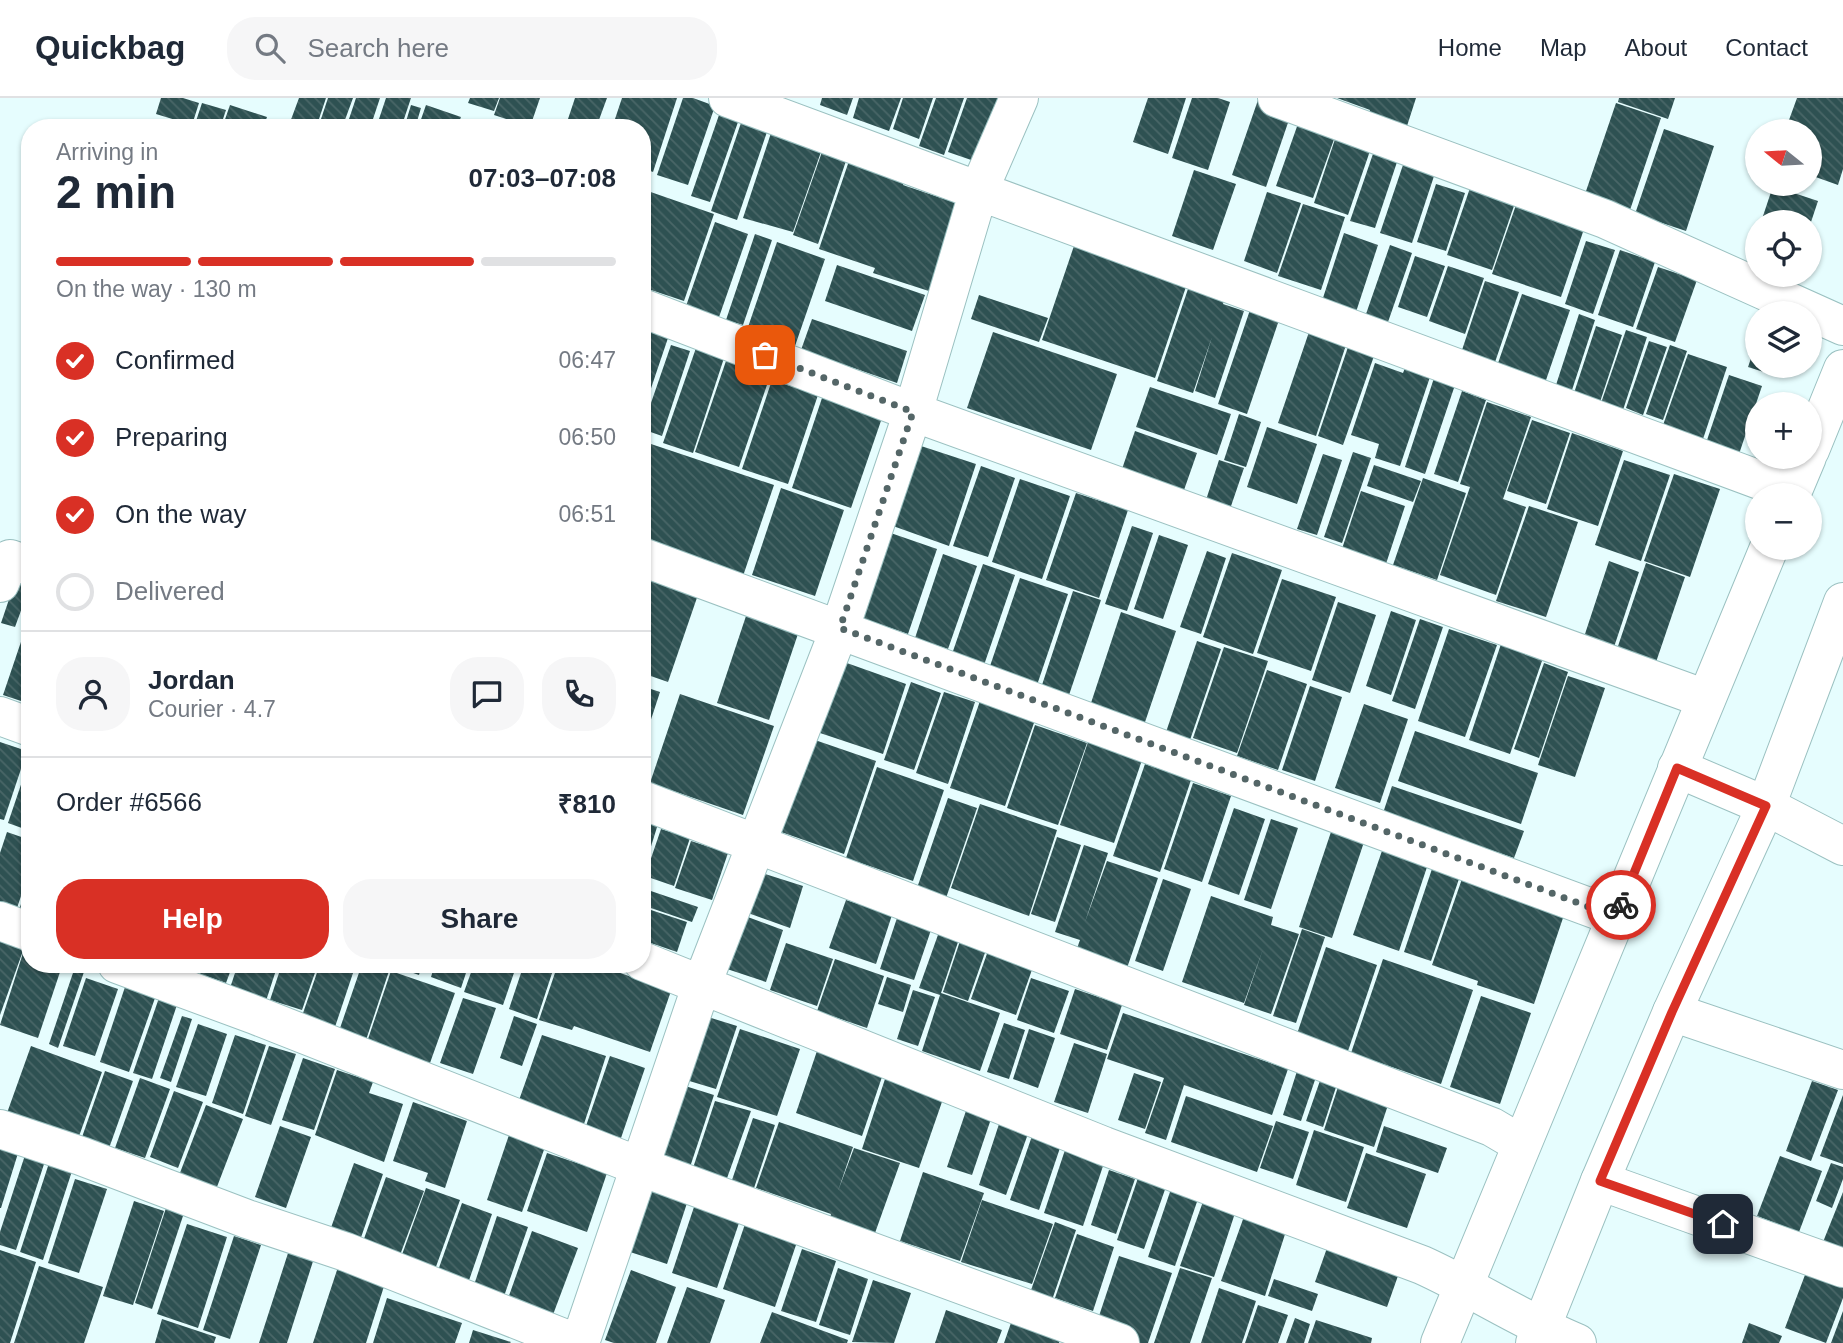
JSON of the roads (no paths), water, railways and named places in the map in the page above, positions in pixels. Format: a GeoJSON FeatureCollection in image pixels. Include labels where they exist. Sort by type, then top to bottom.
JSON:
{"type":"FeatureCollection","features":[{"type":"Feature","properties":{"kind":"street"},"geometry":{"type":"LineString","coordinates":[[728,98],[1762,483]]}},
{"type":"Feature","properties":{"kind":"street"},"geometry":{"type":"LineString","coordinates":[[0,1129],[346,1252],[578,1343],[702,984],[840,628],[913,412],[979,190],[1019,98]]}},
{"type":"Feature","properties":{"kind":"street"},"geometry":{"type":"LineString","coordinates":[[1277,98],[1605,219],[1843,326]]}},
{"type":"Feature","properties":{"kind":"street"},"geometry":{"type":"LineString","coordinates":[[651,311],[913,412],[1706,699]]}},
{"type":"Feature","properties":{"kind":"street"},"geometry":{"type":"LineString","coordinates":[[1822,421],[1843,369]]}},
{"type":"Feature","properties":{"kind":"street"},"geometry":{"type":"LineString","coordinates":[[0,583],[10,559],[21,563]]}},
{"type":"Feature","properties":{"kind":"street"},"geometry":{"type":"LineString","coordinates":[[651,560],[1616,917]]}},
{"type":"Feature","properties":{"kind":"street"},"geometry":{"type":"LineString","coordinates":[[1440,1343],[1764,560]]}},
{"type":"Feature","properties":{"kind":"street"},"geometry":{"type":"LineString","coordinates":[[1539,1336],[1600,1181],[1672,1012],[1833,657],[1843,603]]}},
{"type":"Feature","properties":{"kind":"street"},"geometry":{"type":"LineString","coordinates":[[0,716],[21,724]]}},
{"type":"Feature","properties":{"kind":"street"},"geometry":{"type":"LineString","coordinates":[[1677,768],[1766,806],[1843,846]]}},
{"type":"Feature","properties":{"kind":"street"},"geometry":{"type":"LineString","coordinates":[[651,804],[1492,1127],[1521,1144]]}},
{"type":"Feature","properties":{"kind":"street"},"geometry":{"type":"LineString","coordinates":[[0,921],[21,929]]}},
{"type":"Feature","properties":{"kind":"street"},"geometry":{"type":"LineString","coordinates":[[651,964],[1104,1146],[1423,1265],[1463,1284],[1539,1336],[1577,1343]]}},
{"type":"Feature","properties":{"kind":"street"},"geometry":{"type":"LineString","coordinates":[[141,973],[641,1167],[1120,1343]]}},
{"type":"Feature","properties":{"kind":"street"},"geometry":{"type":"LineString","coordinates":[[1672,1012],[1843,1070]]}},
{"type":"Feature","properties":{"kind":"street"},"geometry":{"type":"LineString","coordinates":[[1600,1181],[1843,1268]]}}]}
